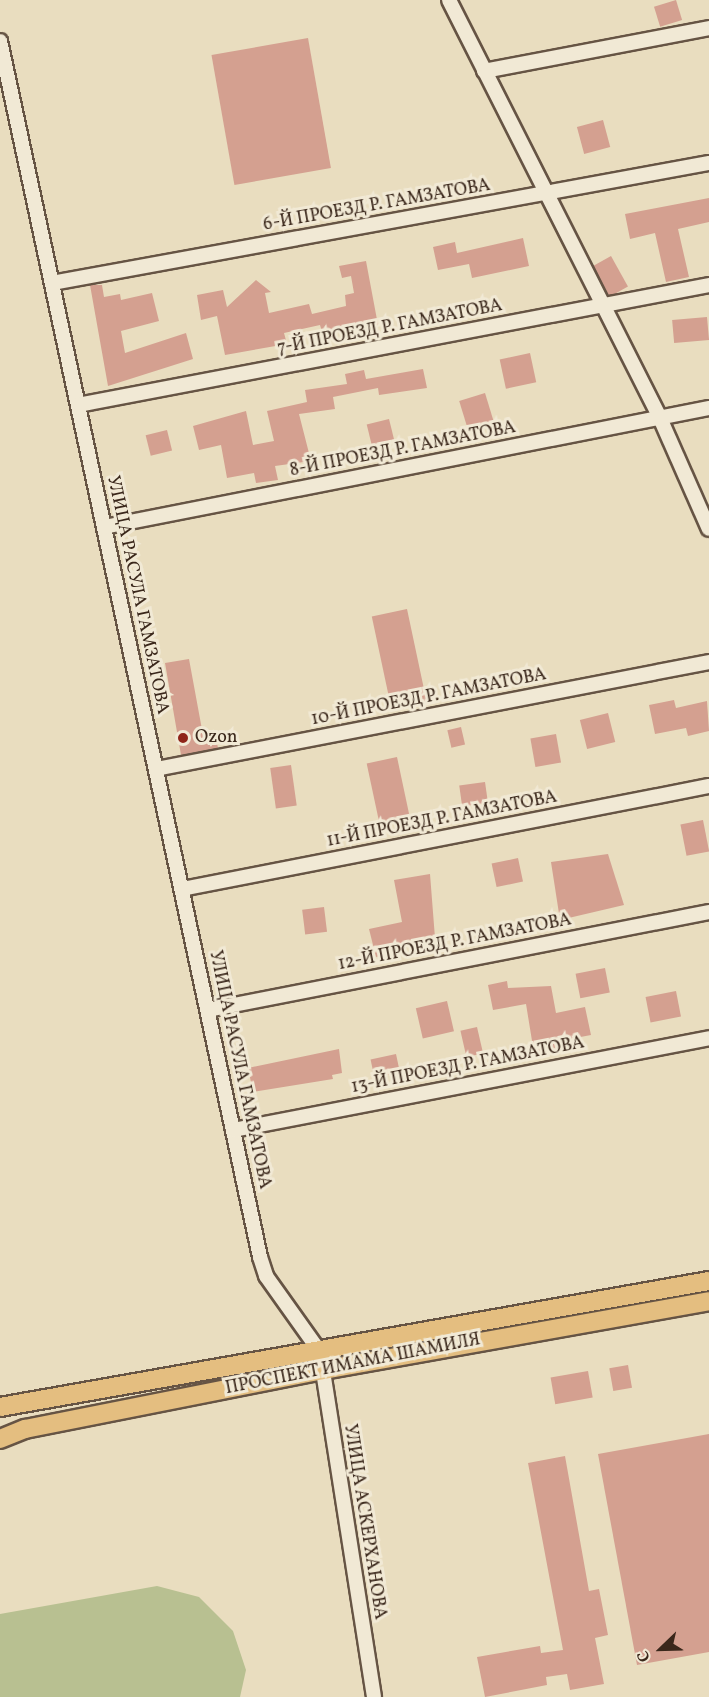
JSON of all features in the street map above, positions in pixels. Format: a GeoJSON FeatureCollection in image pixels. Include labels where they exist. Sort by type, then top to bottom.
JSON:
{"type":"FeatureCollection","features":[{"type":"Feature","properties":{"kind":"main road","name":"ПРОСПЕКТ ИМАМА ШАМИЛЯ"},"geometry":{"type":"LineString","coordinates":[[0,1439],[26,1429],[321,1361],[709,1281]]}},
{"type":"Feature","properties":{"kind":"main road","name":"ПРОСПЕКТ ИМАМА ШАМИЛЯ"},"geometry":{"type":"LineString","coordinates":[[0,1407],[321,1361],[709,1301]]}},
{"type":"Feature","properties":{"kind":"street"},"geometry":{"type":"LineString","coordinates":[[449,0],[544,194],[660,418],[709,529]]}},
{"type":"Feature","properties":{"kind":"street"},"geometry":{"type":"LineString","coordinates":[[484,71],[709,28]]}},
{"type":"Feature","properties":{"kind":"street","name":"УЛИЦА РАСУЛА ГАМЗАТОВА"},"geometry":{"type":"LineString","coordinates":[[0,41],[266,1276],[321,1361]]}},
{"type":"Feature","properties":{"kind":"street","name":"6-Й ПРОЕЗД Р. ГАМЗАТОВА"},"geometry":{"type":"LineString","coordinates":[[52,283],[709,163]]}},
{"type":"Feature","properties":{"kind":"street","name":"7-Й ПРОЕЗД Р. ГАМЗАТОВА"},"geometry":{"type":"LineString","coordinates":[[78,405],[709,285]]}},
{"type":"Feature","properties":{"kind":"street","name":"8-Й ПРОЕЗД Р. ГАМЗАТОВА"},"geometry":{"type":"LineString","coordinates":[[104,527],[709,408]]}},
{"type":"Feature","properties":{"kind":"street","name":"10-Й ПРОЕЗД Р. ГАМЗАТОВА"},"geometry":{"type":"LineString","coordinates":[[156,769],[709,662]]}},
{"type":"Feature","properties":{"kind":"street","name":"11-Й ПРОЕЗД Р. ГАМЗАТОВА"},"geometry":{"type":"LineString","coordinates":[[182,889],[709,786]]}},
{"type":"Feature","properties":{"kind":"street","name":"12-Й ПРОЕЗД Р. ГАМЗАТОВА"},"geometry":{"type":"LineString","coordinates":[[208,1010],[709,912]]}},
{"type":"Feature","properties":{"kind":"street","name":"13-Й ПРОЕЗД Р. ГАМЗАТОВА"},"geometry":{"type":"LineString","coordinates":[[233,1130],[709,1038]]}},
{"type":"Feature","properties":{"kind":"street","name":"УЛИЦА АСКЕРХАНОВА"},"geometry":{"type":"LineString","coordinates":[[321,1361],[375,1697]]}},
{"type":"Feature","properties":{"kind":"green space"},"geometry":{"type":"Polygon","coordinates":[[[157,1586],[199,1597],[233,1631],[246,1670],[240,1697],[0,1697],[0,1614],[157,1586]]]}},
{"type":"Feature","properties":{"kind":"building"},"geometry":{"type":"Polygon","coordinates":[[[676,0],[682,20],[660,27],[654,7],[676,0]]]}},
{"type":"Feature","properties":{"kind":"building"},"geometry":{"type":"Polygon","coordinates":[[[308,38],[331,168],[234,185],[211,55],[308,38]]]}},
{"type":"Feature","properties":{"kind":"building"},"geometry":{"type":"Polygon","coordinates":[[[603,120],[610,147],[584,154],[577,127],[603,120]]]}},
{"type":"Feature","properties":{"kind":"building"},"geometry":{"type":"Polygon","coordinates":[[[709,198],[709,222],[678,229],[689,277],[666,282],[655,233],[630,239],[625,214],[709,198]]]}},
{"type":"Feature","properties":{"kind":"building"},"geometry":{"type":"Polygon","coordinates":[[[523,238],[529,266],[472,278],[469,264],[438,270],[433,247],[455,242],[457,253],[523,238]]]}},
{"type":"Feature","properties":{"kind":"building"},"geometry":{"type":"Polygon","coordinates":[[[611,256],[628,287],[610,297],[593,266],[611,256]]]}},
{"type":"Feature","properties":{"kind":"building"},"geometry":{"type":"Polygon","coordinates":[[[366,261],[378,325],[323,335],[320,325],[284,333],[287,344],[225,355],[217,316],[201,320],[197,295],[223,290],[227,307],[256,280],[271,292],[265,293],[269,313],[309,304],[312,314],[346,306],[345,295],[354,293],[351,276],[342,278],[339,266],[366,261]]]}},
{"type":"Feature","properties":{"kind":"building"},"geometry":{"type":"Polygon","coordinates":[[[90,285],[102,285],[104,297],[120,294],[121,300],[152,293],[159,321],[121,331],[125,353],[186,333],[193,359],[108,386],[90,285]]]}},
{"type":"Feature","properties":{"kind":"building"},"geometry":{"type":"Polygon","coordinates":[[[707,317],[709,340],[674,343],[672,320],[707,317]]]}},
{"type":"Feature","properties":{"kind":"building"},"geometry":{"type":"Polygon","coordinates":[[[530,353],[536,382],[506,389],[500,359],[530,353]]]}},
{"type":"Feature","properties":{"kind":"building"},"geometry":{"type":"Polygon","coordinates":[[[423,369],[427,388],[379,395],[378,388],[333,397],[335,409],[299,414],[311,461],[275,466],[278,480],[256,483],[254,473],[227,478],[221,445],[199,450],[193,426],[246,411],[253,445],[274,441],[267,411],[307,402],[305,390],[347,384],[345,374],[364,370],[366,379],[423,369]]]}},
{"type":"Feature","properties":{"kind":"building"},"geometry":{"type":"Polygon","coordinates":[[[485,393],[494,422],[468,430],[459,401],[485,393]]]}},
{"type":"Feature","properties":{"kind":"building"},"geometry":{"type":"Polygon","coordinates":[[[389,419],[394,439],[372,445],[367,425],[389,419]]]}},
{"type":"Feature","properties":{"kind":"building"},"geometry":{"type":"Polygon","coordinates":[[[167,430],[172,450],[151,456],[146,435],[167,430]]]}},
{"type":"Feature","properties":{"kind":"building"},"geometry":{"type":"Polygon","coordinates":[[[407,609],[427,704],[392,711],[372,616],[407,609]]]}},
{"type":"Feature","properties":{"kind":"building"},"geometry":{"type":"Polygon","coordinates":[[[189,659],[203,735],[215,733],[218,748],[181,755],[165,663],[189,659]]]}},
{"type":"Feature","properties":{"kind":"building"},"geometry":{"type":"Polygon","coordinates":[[[674,700],[676,708],[707,701],[709,731],[688,736],[686,728],[655,734],[649,705],[674,700]]]}},
{"type":"Feature","properties":{"kind":"building"},"geometry":{"type":"Polygon","coordinates":[[[608,713],[615,742],[587,749],[580,720],[608,713]]]}},
{"type":"Feature","properties":{"kind":"building"},"geometry":{"type":"Polygon","coordinates":[[[461,727],[465,745],[451,748],[447,730],[461,727]]]}},
{"type":"Feature","properties":{"kind":"building"},"geometry":{"type":"Polygon","coordinates":[[[556,734],[561,763],[535,767],[530,739],[556,734]]]}},
{"type":"Feature","properties":{"kind":"building"},"geometry":{"type":"Polygon","coordinates":[[[397,757],[410,818],[380,824],[367,763],[397,757]]]}},
{"type":"Feature","properties":{"kind":"building"},"geometry":{"type":"Polygon","coordinates":[[[291,765],[297,806],[276,809],[270,768],[291,765]]]}},
{"type":"Feature","properties":{"kind":"building"},"geometry":{"type":"Polygon","coordinates":[[[485,782],[488,803],[462,806],[459,786],[485,782]]]}},
{"type":"Feature","properties":{"kind":"building"},"geometry":{"type":"Polygon","coordinates":[[[703,820],[709,851],[687,856],[680,824],[703,820]]]}},
{"type":"Feature","properties":{"kind":"building"},"geometry":{"type":"Polygon","coordinates":[[[608,854],[624,905],[560,920],[551,862],[608,854]]]}},
{"type":"Feature","properties":{"kind":"building"},"geometry":{"type":"Polygon","coordinates":[[[518,858],[523,881],[497,887],[492,864],[518,858]]]}},
{"type":"Feature","properties":{"kind":"building"},"geometry":{"type":"Polygon","coordinates":[[[430,874],[435,938],[399,944],[400,950],[376,957],[369,929],[402,922],[394,880],[430,874]]]}},
{"type":"Feature","properties":{"kind":"building"},"geometry":{"type":"Polygon","coordinates":[[[324,907],[327,932],[305,934],[302,910],[324,907]]]}},
{"type":"Feature","properties":{"kind":"building"},"geometry":{"type":"Polygon","coordinates":[[[605,968],[610,993],[580,998],[576,974],[605,968]]]}},
{"type":"Feature","properties":{"kind":"building"},"geometry":{"type":"Polygon","coordinates":[[[507,981],[508,988],[551,986],[556,1013],[585,1007],[591,1035],[554,1042],[555,1048],[534,1053],[526,1004],[493,1010],[488,985],[507,981]]]}},
{"type":"Feature","properties":{"kind":"building"},"geometry":{"type":"Polygon","coordinates":[[[676,991],[681,1017],[651,1022],[646,997],[676,991]]]}},
{"type":"Feature","properties":{"kind":"building"},"geometry":{"type":"Polygon","coordinates":[[[447,1001],[454,1031],[423,1038],[416,1008],[447,1001]]]}},
{"type":"Feature","properties":{"kind":"building"},"geometry":{"type":"Polygon","coordinates":[[[477,1027],[483,1053],[467,1057],[460,1031],[477,1027]]]}},
{"type":"Feature","properties":{"kind":"building"},"geometry":{"type":"Polygon","coordinates":[[[339,1049],[342,1073],[332,1075],[333,1079],[253,1092],[248,1068],[339,1049]]]}},
{"type":"Feature","properties":{"kind":"building"},"geometry":{"type":"Polygon","coordinates":[[[396,1054],[400,1073],[375,1078],[371,1059],[396,1054]]]}},
{"type":"Feature","properties":{"kind":"building"},"geometry":{"type":"Polygon","coordinates":[[[628,1365],[632,1388],[613,1391],[609,1368],[628,1365]]]}},
{"type":"Feature","properties":{"kind":"building"},"geometry":{"type":"Polygon","coordinates":[[[588,1371],[593,1398],[555,1404],[551,1378],[588,1371]]]}},
{"type":"Feature","properties":{"kind":"building"},"geometry":{"type":"Polygon","coordinates":[[[709,1434],[709,1652],[637,1665],[598,1454],[709,1434]]]}},
{"type":"Feature","properties":{"kind":"building"},"geometry":{"type":"Polygon","coordinates":[[[565,1456],[589,1591],[599,1589],[608,1635],[595,1638],[604,1684],[570,1690],[567,1674],[546,1677],[547,1685],[485,1697],[477,1657],[540,1646],[541,1653],[563,1650],[528,1463],[565,1456]]]}},
{"type":"Feature","properties":{"kind":"place","name":"Ozon"},"geometry":{"type":"Point","coordinates":[183,738]}}]}
